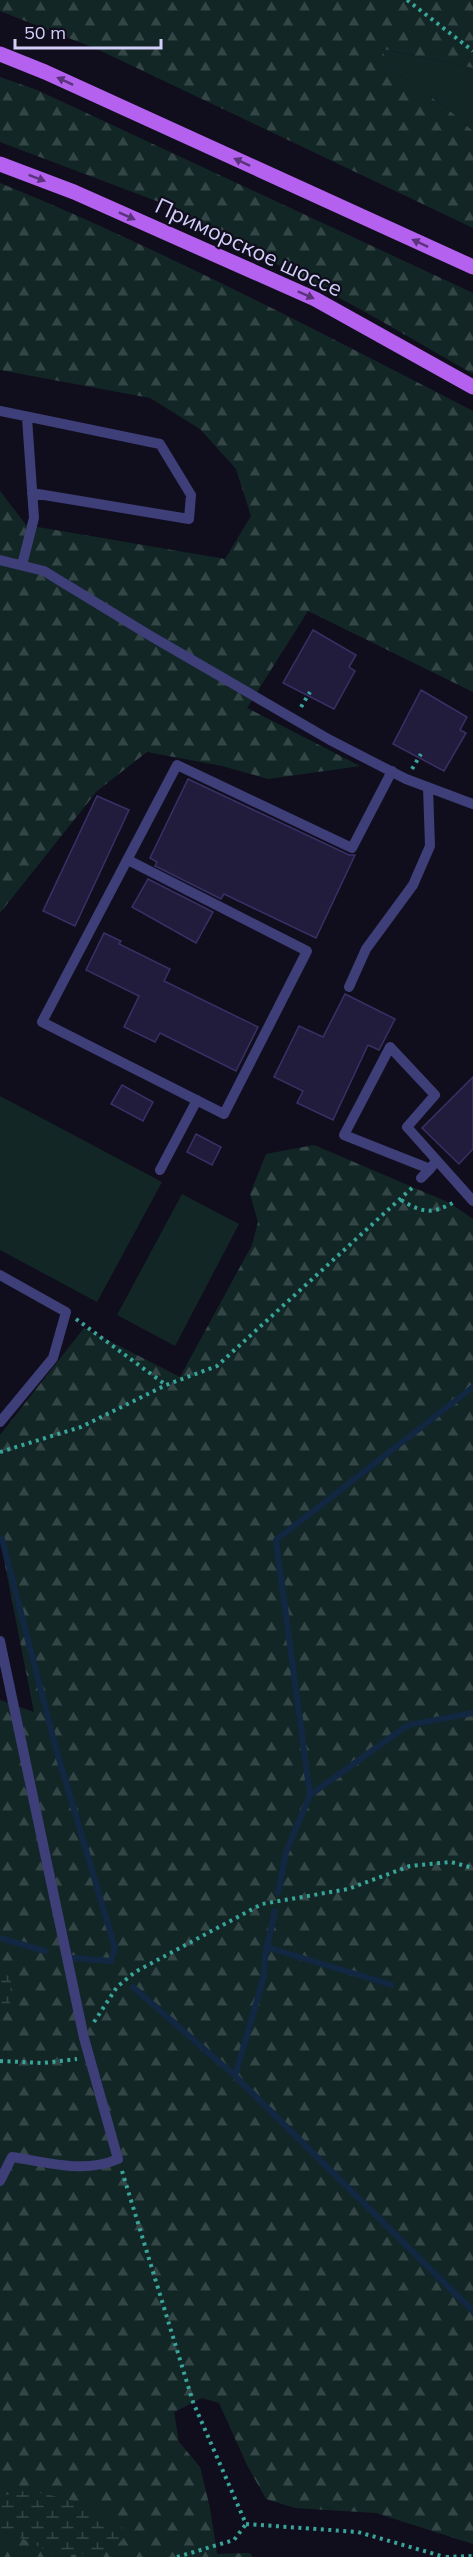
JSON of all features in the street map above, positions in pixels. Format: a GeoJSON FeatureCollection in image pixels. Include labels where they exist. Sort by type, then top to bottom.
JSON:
{"type":"FeatureCollection","features":[{"type":"Feature","properties":{"kind":"main road"},"geometry":{"type":"LineString","coordinates":[[0,54],[45,72],[473,267]]}},
{"type":"Feature","properties":{"kind":"main road","name":"Приморское шоссе"},"geometry":{"type":"LineString","coordinates":[[0,164],[74,192],[315,299],[473,387]]}},
{"type":"Feature","properties":{"kind":"lane"},"geometry":{"type":"LineString","coordinates":[[0,411],[160,444],[191,495],[189,519],[32,493]]}},
{"type":"Feature","properties":{"kind":"lane"},"geometry":{"type":"LineString","coordinates":[[22,565],[34,518],[27,418]]}},
{"type":"Feature","properties":{"kind":"lane"},"geometry":{"type":"LineString","coordinates":[[0,560],[44,571],[262,701],[392,771],[473,804]]}},
{"type":"Feature","properties":{"kind":"lane"},"geometry":{"type":"LineString","coordinates":[[128,860],[307,951],[224,1114],[42,1022],[177,765],[352,848],[392,771]]}},
{"type":"Feature","properties":{"kind":"lane"},"geometry":{"type":"LineString","coordinates":[[349,987],[366,949],[413,885],[430,846],[428,787]]}},
{"type":"Feature","properties":{"kind":"lane"},"geometry":{"type":"LineString","coordinates":[[433,1165],[344,1136],[390,1047],[435,1095],[407,1127],[433,1165],[470,1198]]}},
{"type":"Feature","properties":{"kind":"lane"},"geometry":{"type":"LineString","coordinates":[[160,1170],[197,1100]]}},
{"type":"Feature","properties":{"kind":"lane"},"geometry":{"type":"LineString","coordinates":[[421,1178],[433,1165]]}},
{"type":"Feature","properties":{"kind":"lane"},"geometry":{"type":"LineString","coordinates":[[0,1275],[66,1312],[54,1358],[0,1422]]}},
{"type":"Feature","properties":{"kind":"lane"},"geometry":{"type":"LineString","coordinates":[[0,1641],[84,2038],[118,2159],[102,2166],[82,2167],[12,2157],[0,2181]]}},
{"type":"Feature","properties":{"kind":"path"},"geometry":{"type":"LineString","coordinates":[[407,0],[473,51]]}},
{"type":"Feature","properties":{"kind":"path"},"geometry":{"type":"LineString","coordinates":[[306,699],[310,692]]}},
{"type":"Feature","properties":{"kind":"path"},"geometry":{"type":"LineString","coordinates":[[416,762],[421,754]]}},
{"type":"Feature","properties":{"kind":"path"},"geometry":{"type":"LineString","coordinates":[[0,1452],[81,1427],[166,1385],[217,1366],[401,1200],[421,1178]]}},
{"type":"Feature","properties":{"kind":"path"},"geometry":{"type":"LineString","coordinates":[[401,1200],[419,1210],[439,1211],[470,1198]]}},
{"type":"Feature","properties":{"kind":"path"},"geometry":{"type":"LineString","coordinates":[[66,1312],[166,1385]]}},
{"type":"Feature","properties":{"kind":"path"},"geometry":{"type":"LineString","coordinates":[[84,2038],[117,1987],[127,1978],[262,1904],[348,1888],[410,1866],[451,1862],[473,1868]]}},
{"type":"Feature","properties":{"kind":"path"},"geometry":{"type":"LineString","coordinates":[[0,2061],[43,2063],[89,2057]]}},
{"type":"Feature","properties":{"kind":"path"},"geometry":{"type":"LineString","coordinates":[[118,2159],[193,2402],[246,2524]]}},
{"type":"Feature","properties":{"kind":"path"},"geometry":{"type":"LineString","coordinates":[[177,2557],[234,2540],[246,2524]]}},
{"type":"Feature","properties":{"kind":"path"},"geometry":{"type":"LineString","coordinates":[[246,2524],[358,2532],[446,2557],[473,2556]]}},
{"type":"Feature","properties":{"kind":"green space"},"geometry":{"type":"Polygon","coordinates":[[[0,0],[473,0],[473,68],[382,49],[388,66],[450,111],[473,131],[473,228],[99,50],[0,11],[0,0]]]}},
{"type":"Feature","properties":{"kind":"green space"},"geometry":{"type":"Polygon","coordinates":[[[381,49],[473,68],[473,131],[450,111],[388,66],[381,49]]]}},
{"type":"Feature","properties":{"kind":"green space"},"geometry":{"type":"Polygon","coordinates":[[[0,77],[37,90],[473,293],[473,374],[369,314],[167,205],[0,142],[0,77]]]}},
{"type":"Feature","properties":{"kind":"green space"},"geometry":{"type":"Polygon","coordinates":[[[0,183],[180,263],[473,411],[473,692],[308,611],[247,708],[360,766],[268,779],[222,766],[147,752],[97,791],[0,913],[0,491],[26,525],[225,559],[251,516],[236,469],[200,429],[150,398],[0,370],[0,183]]]}},
{"type":"Feature","properties":{"kind":"green space"},"geometry":{"type":"Polygon","coordinates":[[[0,1096],[162,1182],[97,1302],[0,1250],[0,1096]]]}},
{"type":"Feature","properties":{"kind":"green space"},"geometry":{"type":"Polygon","coordinates":[[[314,1145],[450,1203],[473,1219],[473,2544],[376,2513],[295,2508],[266,2499],[247,2465],[219,2403],[202,2398],[174,2412],[179,2442],[200,2467],[210,2508],[217,2554],[250,2553],[253,2557],[0,2557],[0,1700],[34,1712],[0,1540],[0,1435],[84,1328],[180,1377],[252,1245],[258,1222],[250,1194],[266,1154],[314,1145]]]}},
{"type":"Feature","properties":{"kind":"green space"},"geometry":{"type":"Polygon","coordinates":[[[182,1194],[239,1224],[175,1346],[117,1315],[182,1194]]]}},
{"type":"Feature","properties":{"kind":"green space"},"geometry":{"type":"Polygon","coordinates":[[[0,1966],[11,1979],[10,2005],[0,2005],[0,1966]]]}},
{"type":"Feature","properties":{"kind":"green space"},"geometry":{"type":"Polygon","coordinates":[[[29,2490],[86,2504],[129,2532],[112,2551],[58,2556],[15,2535],[0,2531],[0,2496],[29,2490]]]}},
{"type":"Feature","properties":{"kind":"building"},"geometry":{"type":"Polygon","coordinates":[[[313,630],[356,655],[349,667],[355,671],[334,709],[283,683],[313,630]]]}},
{"type":"Feature","properties":{"kind":"building"},"geometry":{"type":"Polygon","coordinates":[[[421,690],[467,717],[460,730],[466,733],[444,771],[393,744],[421,690]]]}},
{"type":"Feature","properties":{"kind":"building"},"geometry":{"type":"Polygon","coordinates":[[[188,779],[349,855],[355,855],[316,938],[224,894],[221,899],[155,866],[157,862],[150,858],[188,779]]]}},
{"type":"Feature","properties":{"kind":"building"},"geometry":{"type":"Polygon","coordinates":[[[97,796],[129,810],[75,926],[43,911],[97,796]]]}},
{"type":"Feature","properties":{"kind":"building"},"geometry":{"type":"Polygon","coordinates":[[[148,879],[213,912],[196,943],[132,907],[148,879]]]}},
{"type":"Feature","properties":{"kind":"building"},"geometry":{"type":"Polygon","coordinates":[[[104,933],[121,941],[119,944],[170,969],[164,981],[258,1027],[236,1071],[160,1033],[155,1042],[124,1027],[139,996],[86,970],[104,933]]]}},
{"type":"Feature","properties":{"kind":"building"},"geometry":{"type":"Polygon","coordinates":[[[345,994],[395,1019],[379,1050],[368,1045],[333,1120],[297,1103],[303,1091],[274,1077],[299,1026],[323,1037],[345,994]]]}},
{"type":"Feature","properties":{"kind":"building"},"geometry":{"type":"Polygon","coordinates":[[[473,1077],[473,1149],[459,1164],[422,1128],[473,1077]]]}},
{"type":"Feature","properties":{"kind":"building"},"geometry":{"type":"Polygon","coordinates":[[[122,1085],[153,1102],[143,1121],[111,1104],[122,1085]]]}},
{"type":"Feature","properties":{"kind":"building"},"geometry":{"type":"Polygon","coordinates":[[[196,1134],[221,1147],[212,1165],[187,1152],[196,1134]]]}},
{"type":"Feature","properties":{"kind":"waterway"},"geometry":{"type":"LineString","coordinates":[[278,1893],[286,1852],[310,1795],[276,1540],[473,1387]]}},
{"type":"Feature","properties":{"kind":"waterway"},"geometry":{"type":"LineString","coordinates":[[2,1539],[55,1745],[115,1948],[111,1961],[73,1958]]}},
{"type":"Feature","properties":{"kind":"waterway"},"geometry":{"type":"LineString","coordinates":[[310,1795],[408,1725],[473,1713]]}},
{"type":"Feature","properties":{"kind":"waterway"},"geometry":{"type":"LineString","coordinates":[[275,1911],[265,1956],[264,1976],[235,2076],[473,2311]]}},
{"type":"Feature","properties":{"kind":"waterway"},"geometry":{"type":"LineString","coordinates":[[0,1938],[45,1951]]}},
{"type":"Feature","properties":{"kind":"waterway"},"geometry":{"type":"LineString","coordinates":[[266,1947],[392,1985]]}},
{"type":"Feature","properties":{"kind":"waterway"},"geometry":{"type":"LineString","coordinates":[[133,1987],[235,2076]]}}]}
